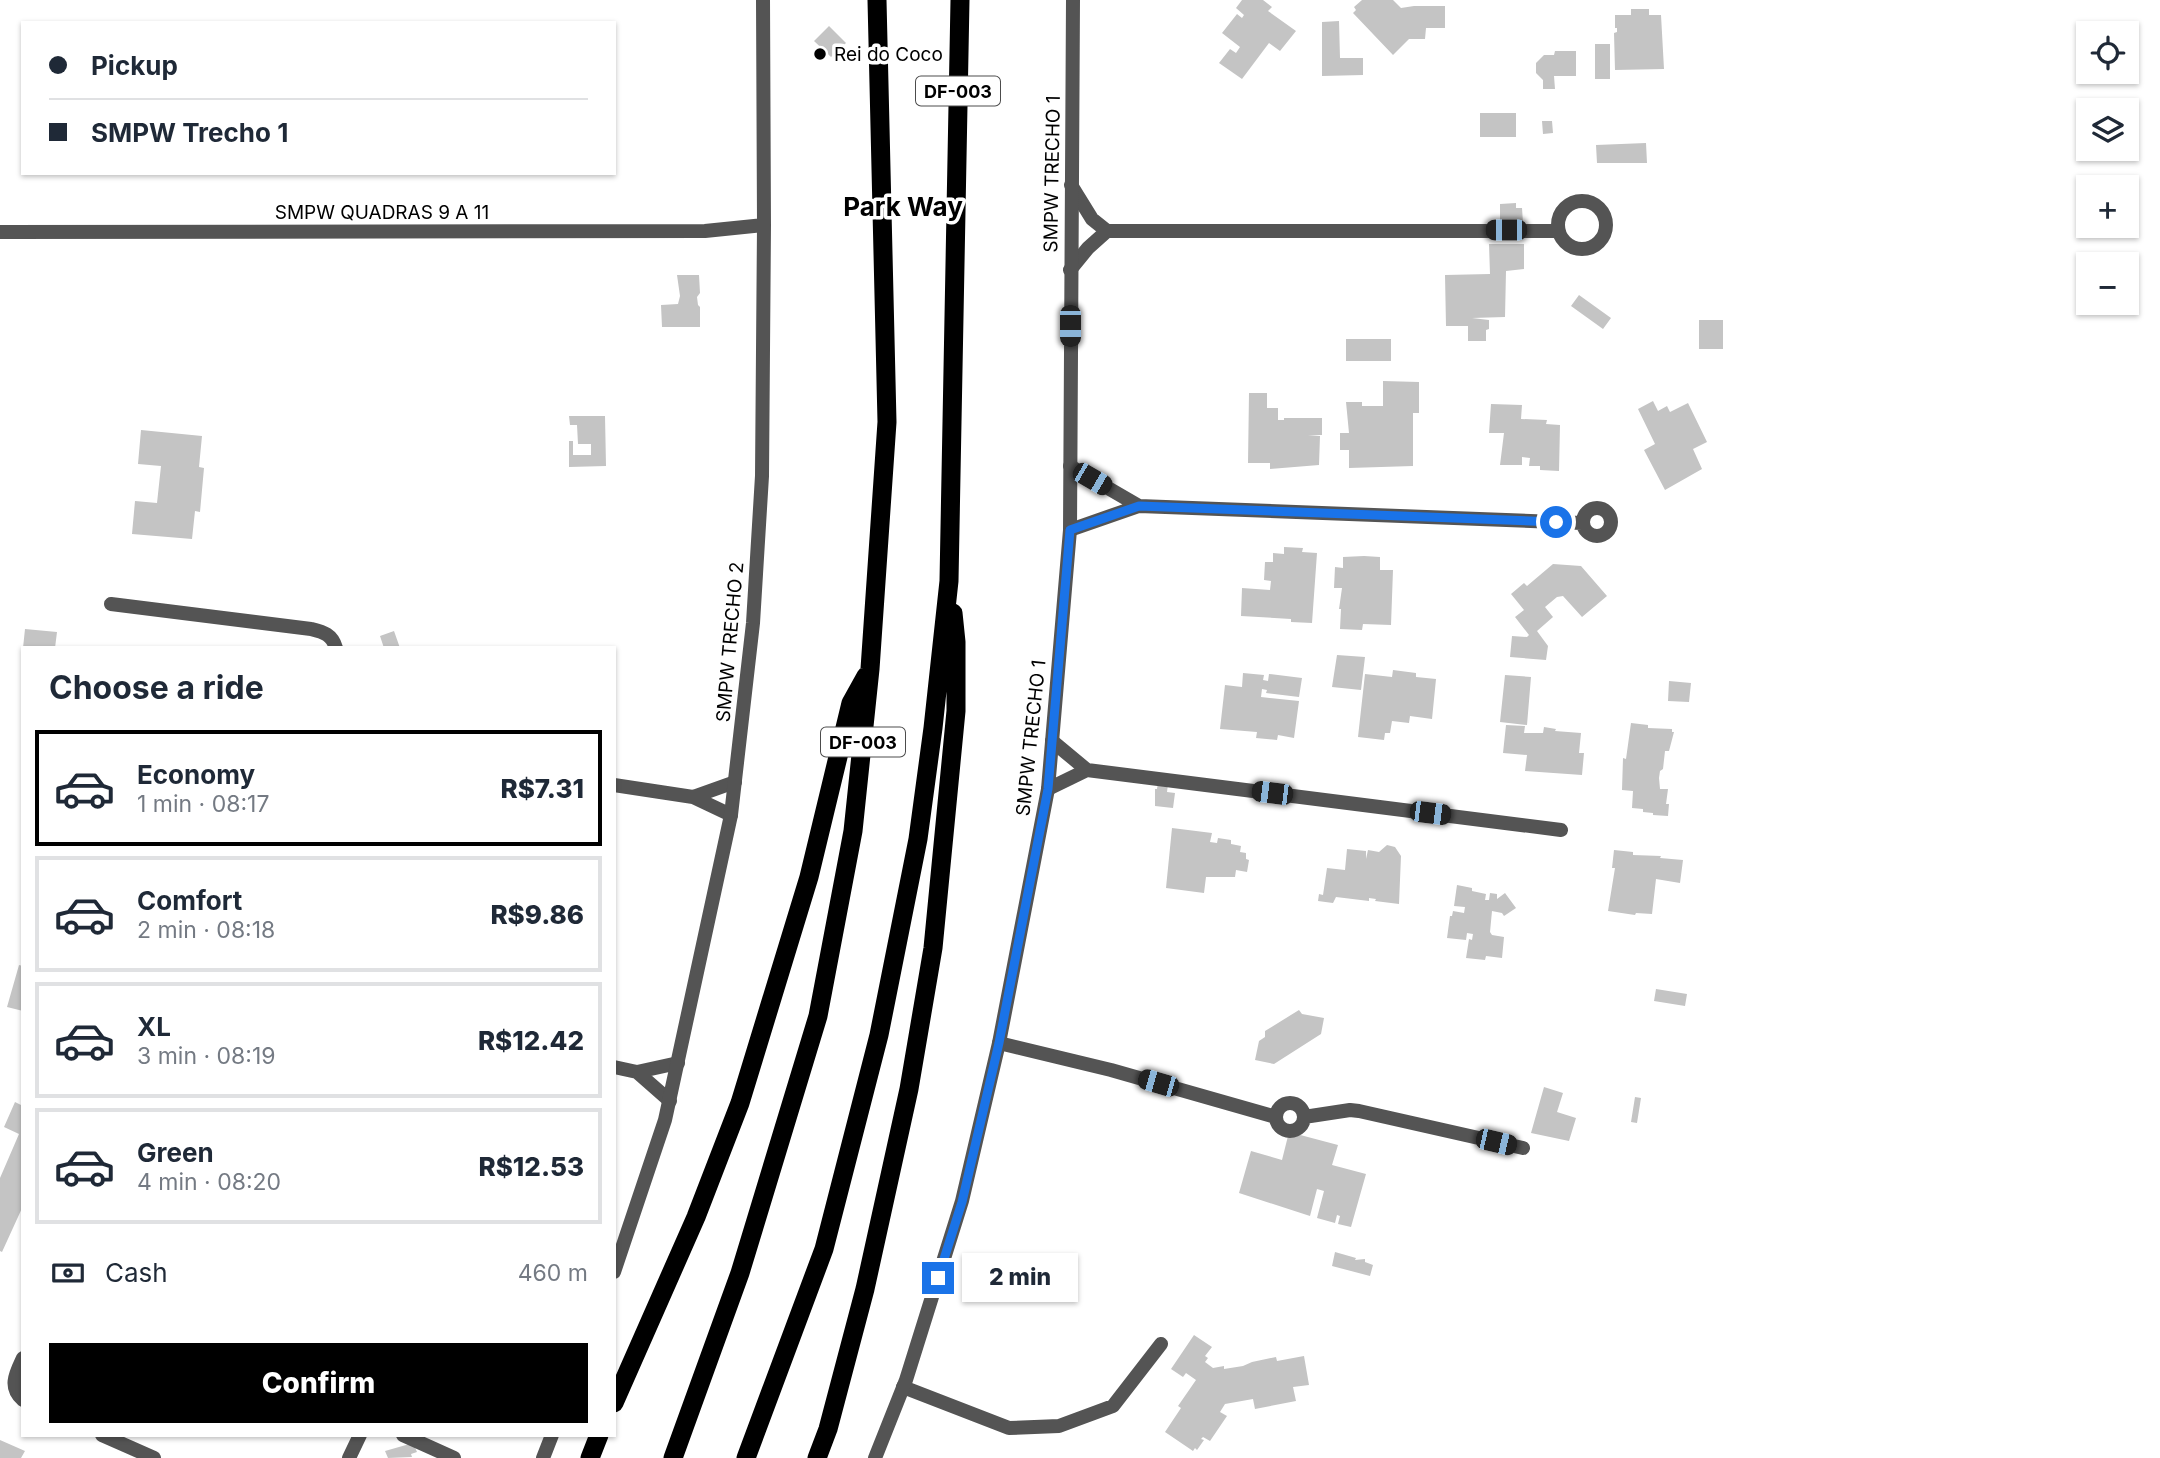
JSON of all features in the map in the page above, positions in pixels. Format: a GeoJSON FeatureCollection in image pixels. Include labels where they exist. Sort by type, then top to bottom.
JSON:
{"type":"FeatureCollection","features":[{"type":"Feature","properties":{"kind":"highway","name":"DF-003"},"geometry":{"type":"LineString","coordinates":[[673,1458],[740,1273],[818,1016],[853,831],[870,669],[887,422],[877,0]]}},
{"type":"Feature","properties":{"kind":"highway","name":"DF-003"},"geometry":{"type":"LineString","coordinates":[[746,1458],[824,1249],[879,1035],[918,839],[948,581],[960,0]]}},
{"type":"Feature","properties":{"kind":"highway"},"geometry":{"type":"LineString","coordinates":[[817,1458],[828,1429],[864,1289],[909,1089],[933,948],[957,710],[956,642],[948,581]]}},
{"type":"Feature","properties":{"kind":"highway"},"geometry":{"type":"LineString","coordinates":[[616,1398],[691,1228],[740,1103],[809,877],[851,703],[870,669]]}},
{"type":"Feature","properties":{"kind":"highway"},"geometry":{"type":"LineString","coordinates":[[590,1458],[598,1437]]}},
{"type":"Feature","properties":{"kind":"street","name":"SMPW TRECHO 2"},"geometry":{"type":"LineString","coordinates":[[616,1266],[670,1101],[731,815],[735,782],[753,623],[762,476],[763,0]]}},
{"type":"Feature","properties":{"kind":"street","name":"SMPW TRECHO 1"},"geometry":{"type":"LineString","coordinates":[[875,1458],[902,1387],[962,1202],[999,1043],[1048,789],[1070,530],[1073,0]]}},
{"type":"Feature","properties":{"kind":"street"},"geometry":{"type":"LineString","coordinates":[[1071,185],[1092,219],[1108,231],[1558,230]]}},
{"type":"Feature","properties":{"kind":"street","name":"SMPW QUADRAS 9 A 11"},"geometry":{"type":"LineString","coordinates":[[0,232],[705,231],[764,225]]}},
{"type":"Feature","properties":{"kind":"street"},"geometry":{"type":"LineString","coordinates":[[1070,270],[1088,248],[1108,231]]}},
{"type":"Feature","properties":{"kind":"street"},"geometry":{"type":"LineString","coordinates":[[1070,466],[1139,506]]}},
{"type":"Feature","properties":{"kind":"street"},"geometry":{"type":"LineString","coordinates":[[1070,530],[1139,506],[1582,523]]}},
{"type":"Feature","properties":{"kind":"street"},"geometry":{"type":"LineString","coordinates":[[111,604],[311,629],[326,633],[333,639],[335,646]]}},
{"type":"Feature","properties":{"kind":"street"},"geometry":{"type":"LineString","coordinates":[[1052,741],[1087,770],[1562,830]]}},
{"type":"Feature","properties":{"kind":"street"},"geometry":{"type":"LineString","coordinates":[[1048,789],[1087,770]]}},
{"type":"Feature","properties":{"kind":"street"},"geometry":{"type":"LineString","coordinates":[[693,797],[735,782]]}},
{"type":"Feature","properties":{"kind":"street"},"geometry":{"type":"LineString","coordinates":[[616,785],[693,797],[731,815]]}},
{"type":"Feature","properties":{"kind":"street"},"geometry":{"type":"LineString","coordinates":[[999,1043],[1111,1070],[1276,1117],[1280,1107],[1290,1103],[1300,1107],[1304,1117],[1359,1111],[1523,1148]]}},
{"type":"Feature","properties":{"kind":"street"},"geometry":{"type":"LineString","coordinates":[[616,1067],[637,1072],[678,1063]]}},
{"type":"Feature","properties":{"kind":"street"},"geometry":{"type":"LineString","coordinates":[[637,1072],[670,1101]]}},
{"type":"Feature","properties":{"kind":"street"},"geometry":{"type":"LineString","coordinates":[[902,1387],[1009,1428],[1059,1426],[1113,1406],[1161,1344]]}},
{"type":"Feature","properties":{"kind":"street"},"geometry":{"type":"LineString","coordinates":[[21,1363],[13,1384],[15,1392],[21,1397]]}},
{"type":"Feature","properties":{"kind":"street"},"geometry":{"type":"LineString","coordinates":[[107,1437],[154,1458]]}},
{"type":"Feature","properties":{"kind":"street"},"geometry":{"type":"LineString","coordinates":[[349,1458],[359,1437]]}},
{"type":"Feature","properties":{"kind":"street"},"geometry":{"type":"LineString","coordinates":[[407,1437],[454,1458]]}},
{"type":"Feature","properties":{"kind":"street"},"geometry":{"type":"LineString","coordinates":[[543,1458],[551,1437]]}},
{"type":"Feature","properties":{"kind":"building"},"geometry":{"type":"Polygon","coordinates":[[[1242,0],[1263,0],[1272,7],[1268,11],[1296,31],[1280,51],[1269,43],[1242,79],[1219,63],[1230,49],[1236,53],[1240,47],[1222,33],[1237,14],[1242,18],[1244,15],[1236,8],[1242,0]]]}},
{"type":"Feature","properties":{"kind":"building"},"geometry":{"type":"Polygon","coordinates":[[[1362,0],[1393,0],[1401,8],[1445,6],[1445,28],[1426,28],[1425,39],[1409,39],[1393,55],[1353,13],[1356,10],[1354,7],[1362,0]]]}},
{"type":"Feature","properties":{"kind":"building"},"geometry":{"type":"Polygon","coordinates":[[[1631,9],[1649,9],[1649,15],[1661,15],[1664,69],[1615,70],[1615,15],[1631,15],[1631,9]]]}},
{"type":"Feature","properties":{"kind":"building"},"geometry":{"type":"Polygon","coordinates":[[[1339,21],[1340,58],[1363,58],[1363,75],[1322,76],[1322,22],[1339,21]]]}},
{"type":"Feature","properties":{"kind":"building"},"geometry":{"type":"Polygon","coordinates":[[[829,26],[846,43],[831,57],[814,41],[829,26]]]}},
{"type":"Feature","properties":{"kind":"building"},"geometry":{"type":"Polygon","coordinates":[[[1595,44],[1610,44],[1610,79],[1595,79],[1595,44]]]}},
{"type":"Feature","properties":{"kind":"building"},"geometry":{"type":"Polygon","coordinates":[[[1555,51],[1576,51],[1576,76],[1554,76],[1555,89],[1543,89],[1543,80],[1536,73],[1536,63],[1544,55],[1554,55],[1555,51]]]}},
{"type":"Feature","properties":{"kind":"building"},"geometry":{"type":"Polygon","coordinates":[[[1480,113],[1516,113],[1516,137],[1480,137],[1480,113]]]}},
{"type":"Feature","properties":{"kind":"building"},"geometry":{"type":"Polygon","coordinates":[[[1542,121],[1552,121],[1553,133],[1543,134],[1542,121]]]}},
{"type":"Feature","properties":{"kind":"building"},"geometry":{"type":"Polygon","coordinates":[[[1646,143],[1647,163],[1597,163],[1596,145],[1646,143]]]}},
{"type":"Feature","properties":{"kind":"building"},"geometry":{"type":"Polygon","coordinates":[[[1516,203],[1516,208],[1522,208],[1523,223],[1517,222],[1517,227],[1500,227],[1500,204],[1516,203]]]}},
{"type":"Feature","properties":{"kind":"building"},"geometry":{"type":"Polygon","coordinates":[[[1489,244],[1524,244],[1524,269],[1506,271],[1505,317],[1472,318],[1489,320],[1489,329],[1486,330],[1486,341],[1468,341],[1468,326],[1446,326],[1445,275],[1490,274],[1489,244]]]}},
{"type":"Feature","properties":{"kind":"building"},"geometry":{"type":"Polygon","coordinates":[[[677,275],[699,275],[700,293],[697,297],[700,327],[662,327],[661,305],[678,304],[680,296],[677,275]]]}},
{"type":"Feature","properties":{"kind":"building"},"geometry":{"type":"Polygon","coordinates":[[[1579,295],[1611,318],[1603,329],[1571,306],[1579,295]]]}},
{"type":"Feature","properties":{"kind":"building"},"geometry":{"type":"Polygon","coordinates":[[[1699,320],[1723,320],[1723,349],[1699,349],[1699,320]]]}},
{"type":"Feature","properties":{"kind":"building"},"geometry":{"type":"Polygon","coordinates":[[[1346,339],[1391,339],[1391,361],[1346,361],[1346,339]]]}},
{"type":"Feature","properties":{"kind":"building"},"geometry":{"type":"Polygon","coordinates":[[[1383,381],[1419,382],[1419,413],[1413,413],[1413,466],[1349,468],[1349,450],[1340,450],[1340,433],[1349,433],[1346,402],[1362,402],[1362,406],[1383,406],[1383,381]]]}},
{"type":"Feature","properties":{"kind":"building"},"geometry":{"type":"Polygon","coordinates":[[[1249,393],[1267,393],[1267,408],[1278,408],[1278,420],[1322,418],[1322,435],[1308,435],[1320,436],[1319,465],[1270,469],[1270,463],[1248,463],[1249,393]]]}},
{"type":"Feature","properties":{"kind":"building"},"geometry":{"type":"Polygon","coordinates":[[[1653,401],[1658,411],[1667,406],[1670,412],[1688,403],[1707,442],[1693,449],[1702,469],[1665,490],[1644,450],[1655,444],[1638,409],[1653,401]]]}},
{"type":"Feature","properties":{"kind":"building"},"geometry":{"type":"Polygon","coordinates":[[[1491,404],[1522,405],[1521,419],[1547,420],[1546,424],[1560,425],[1559,471],[1540,470],[1540,466],[1529,466],[1530,458],[1522,457],[1522,465],[1500,465],[1504,433],[1489,433],[1491,404]]]}},
{"type":"Feature","properties":{"kind":"building"},"geometry":{"type":"Polygon","coordinates":[[[569,416],[605,416],[606,466],[569,467],[569,441],[573,441],[573,455],[591,455],[591,444],[578,444],[577,425],[570,425],[569,416]]]}},
{"type":"Feature","properties":{"kind":"building"},"geometry":{"type":"Polygon","coordinates":[[[141,430],[202,436],[199,467],[204,468],[200,512],[195,511],[192,539],[132,534],[135,501],[157,503],[161,466],[138,464],[141,430]]]}},
{"type":"Feature","properties":{"kind":"building"},"geometry":{"type":"Polygon","coordinates":[[[1284,547],[1303,548],[1302,552],[1317,553],[1312,623],[1241,616],[1242,588],[1270,590],[1271,581],[1264,580],[1265,562],[1273,562],[1273,553],[1284,554],[1284,547]]]}},
{"type":"Feature","properties":{"kind":"building"},"geometry":{"type":"Polygon","coordinates":[[[1343,557],[1380,557],[1380,570],[1393,570],[1391,625],[1363,624],[1362,630],[1340,629],[1342,588],[1334,588],[1335,567],[1343,568],[1343,557]]]}},
{"type":"Feature","properties":{"kind":"building"},"geometry":{"type":"Polygon","coordinates":[[[1553,564],[1581,566],[1607,596],[1582,617],[1563,596],[1557,597],[1545,607],[1553,617],[1537,631],[1548,646],[1546,660],[1510,657],[1512,636],[1529,635],[1515,617],[1524,610],[1511,594],[1524,583],[1527,586],[1553,564]]]}},
{"type":"Feature","properties":{"kind":"building"},"geometry":{"type":"Polygon","coordinates":[[[25,629],[57,632],[55,646],[23,646],[25,629]]]}},
{"type":"Feature","properties":{"kind":"building"},"geometry":{"type":"Polygon","coordinates":[[[394,631],[399,646],[383,646],[380,636],[394,631]]]}},
{"type":"Feature","properties":{"kind":"building"},"geometry":{"type":"Polygon","coordinates":[[[1337,655],[1365,657],[1361,690],[1332,687],[1337,655]]]}},
{"type":"Feature","properties":{"kind":"building"},"geometry":{"type":"Polygon","coordinates":[[[1393,670],[1416,673],[1416,677],[1436,679],[1432,719],[1410,716],[1409,723],[1392,721],[1390,733],[1385,733],[1384,740],[1358,737],[1365,674],[1392,677],[1393,670]]]}},
{"type":"Feature","properties":{"kind":"building"},"geometry":{"type":"Polygon","coordinates":[[[1243,673],[1264,675],[1263,680],[1268,681],[1269,674],[1302,678],[1299,697],[1266,693],[1267,690],[1262,689],[1261,697],[1299,701],[1294,738],[1278,735],[1277,740],[1256,738],[1257,732],[1220,729],[1225,685],[1242,687],[1243,673]]]}},
{"type":"Feature","properties":{"kind":"building"},"geometry":{"type":"Polygon","coordinates":[[[1505,675],[1531,677],[1527,725],[1500,722],[1505,675]]]}},
{"type":"Feature","properties":{"kind":"building"},"geometry":{"type":"Polygon","coordinates":[[[1669,681],[1691,683],[1689,702],[1668,701],[1669,681]]]}},
{"type":"Feature","properties":{"kind":"building"},"geometry":{"type":"Polygon","coordinates":[[[1631,723],[1648,725],[1648,728],[1672,729],[1674,732],[1669,751],[1665,751],[1659,778],[1660,789],[1668,789],[1668,816],[1653,815],[1643,812],[1643,809],[1632,808],[1633,791],[1622,790],[1623,758],[1626,759],[1631,723]]]}},
{"type":"Feature","properties":{"kind":"building"},"geometry":{"type":"Polygon","coordinates":[[[1506,725],[1525,726],[1524,733],[1543,733],[1544,727],[1556,729],[1555,731],[1581,733],[1579,753],[1584,753],[1582,775],[1525,771],[1527,755],[1503,753],[1506,725]]]}},
{"type":"Feature","properties":{"kind":"building"},"geometry":{"type":"Polygon","coordinates":[[[1159,774],[1169,776],[1167,792],[1175,793],[1173,808],[1155,806],[1155,789],[1159,774]]]}},
{"type":"Feature","properties":{"kind":"building"},"geometry":{"type":"Polygon","coordinates":[[[1172,828],[1212,833],[1210,842],[1217,843],[1218,838],[1231,840],[1231,844],[1241,846],[1240,852],[1246,853],[1246,859],[1249,860],[1247,872],[1236,870],[1235,877],[1206,877],[1204,893],[1166,888],[1172,828]]]}},
{"type":"Feature","properties":{"kind":"building"},"geometry":{"type":"Polygon","coordinates":[[[1387,845],[1395,847],[1401,856],[1399,904],[1369,898],[1369,901],[1336,897],[1333,903],[1318,901],[1319,894],[1323,895],[1327,868],[1345,870],[1347,849],[1366,851],[1366,859],[1368,850],[1379,852],[1387,845]]]}},
{"type":"Feature","properties":{"kind":"building"},"geometry":{"type":"Polygon","coordinates":[[[1614,850],[1633,852],[1633,855],[1683,860],[1680,883],[1656,879],[1652,914],[1635,915],[1608,911],[1615,868],[1612,868],[1614,850]]]}},
{"type":"Feature","properties":{"kind":"building"},"geometry":{"type":"Polygon","coordinates":[[[1457,885],[1486,894],[1485,900],[1489,900],[1490,893],[1497,894],[1497,899],[1505,893],[1516,908],[1504,916],[1492,911],[1490,932],[1492,935],[1504,937],[1502,958],[1466,958],[1469,939],[1472,940],[1473,934],[1467,933],[1466,940],[1447,938],[1453,911],[1464,913],[1465,907],[1454,906],[1457,885]]]}},
{"type":"Feature","properties":{"kind":"building"},"geometry":{"type":"Polygon","coordinates":[[[19,965],[21,966],[21,1010],[7,1007],[19,965]]]}},
{"type":"Feature","properties":{"kind":"building"},"geometry":{"type":"Polygon","coordinates":[[[1656,989],[1687,994],[1685,1006],[1654,1001],[1656,989]]]}},
{"type":"Feature","properties":{"kind":"building"},"geometry":{"type":"Polygon","coordinates":[[[1299,1010],[1302,1014],[1324,1018],[1321,1034],[1274,1064],[1255,1060],[1259,1041],[1265,1037],[1265,1031],[1299,1010]]]}},
{"type":"Feature","properties":{"kind":"building"},"geometry":{"type":"Polygon","coordinates":[[[1544,1087],[1563,1093],[1557,1112],[1576,1118],[1569,1141],[1531,1133],[1544,1087]]]}},
{"type":"Feature","properties":{"kind":"building"},"geometry":{"type":"Polygon","coordinates":[[[1635,1097],[1641,1098],[1637,1123],[1631,1122],[1635,1097]]]}},
{"type":"Feature","properties":{"kind":"building"},"geometry":{"type":"Polygon","coordinates":[[[15,1102],[21,1105],[21,1210],[2,1252],[0,1178],[19,1134],[4,1127],[15,1102]]]}},
{"type":"Feature","properties":{"kind":"building"},"geometry":{"type":"Polygon","coordinates":[[[1289,1132],[1338,1145],[1332,1165],[1366,1174],[1351,1227],[1338,1224],[1340,1216],[1337,1215],[1335,1223],[1317,1218],[1324,1191],[1317,1189],[1310,1216],[1239,1193],[1251,1151],[1282,1160],[1289,1132]]]}},
{"type":"Feature","properties":{"kind":"building"},"geometry":{"type":"Polygon","coordinates":[[[1335,1252],[1356,1258],[1355,1260],[1365,1259],[1365,1262],[1373,1265],[1370,1276],[1332,1266],[1335,1252]]]}},
{"type":"Feature","properties":{"kind":"building"},"geometry":{"type":"Polygon","coordinates":[[[1194,1335],[1212,1347],[1205,1356],[1208,1358],[1205,1362],[1213,1368],[1243,1366],[1276,1357],[1277,1361],[1304,1356],[1309,1385],[1293,1387],[1296,1401],[1255,1409],[1253,1399],[1225,1404],[1220,1412],[1227,1416],[1210,1441],[1203,1437],[1201,1439],[1204,1440],[1197,1450],[1195,1448],[1193,1451],[1165,1432],[1181,1408],[1178,1406],[1196,1380],[1186,1373],[1183,1377],[1171,1369],[1194,1335]]]}},
{"type":"Feature","properties":{"kind":"building"},"geometry":{"type":"Polygon","coordinates":[[[0,1440],[25,1451],[21,1458],[0,1458],[0,1440]]]}},
{"type":"Feature","properties":{"kind":"building"},"geometry":{"type":"Polygon","coordinates":[[[413,1443],[417,1452],[411,1454],[412,1457],[388,1458],[385,1451],[413,1443]]]}},
{"type":"Feature","properties":{"kind":"place","name":"Rei do Coco"},"geometry":{"type":"Point","coordinates":[820,54]}},
{"type":"Feature","properties":{"kind":"district","name":"Park Way"},"geometry":{"type":"Point","coordinates":[903,206]}},
{"type":"Feature","properties":{"kind":"route"},"geometry":{"type":"LineString","coordinates":[[938,1278],[962,1202],[999,1043],[1048,789],[1070,530],[1139,506],[1556,522]]}}]}
